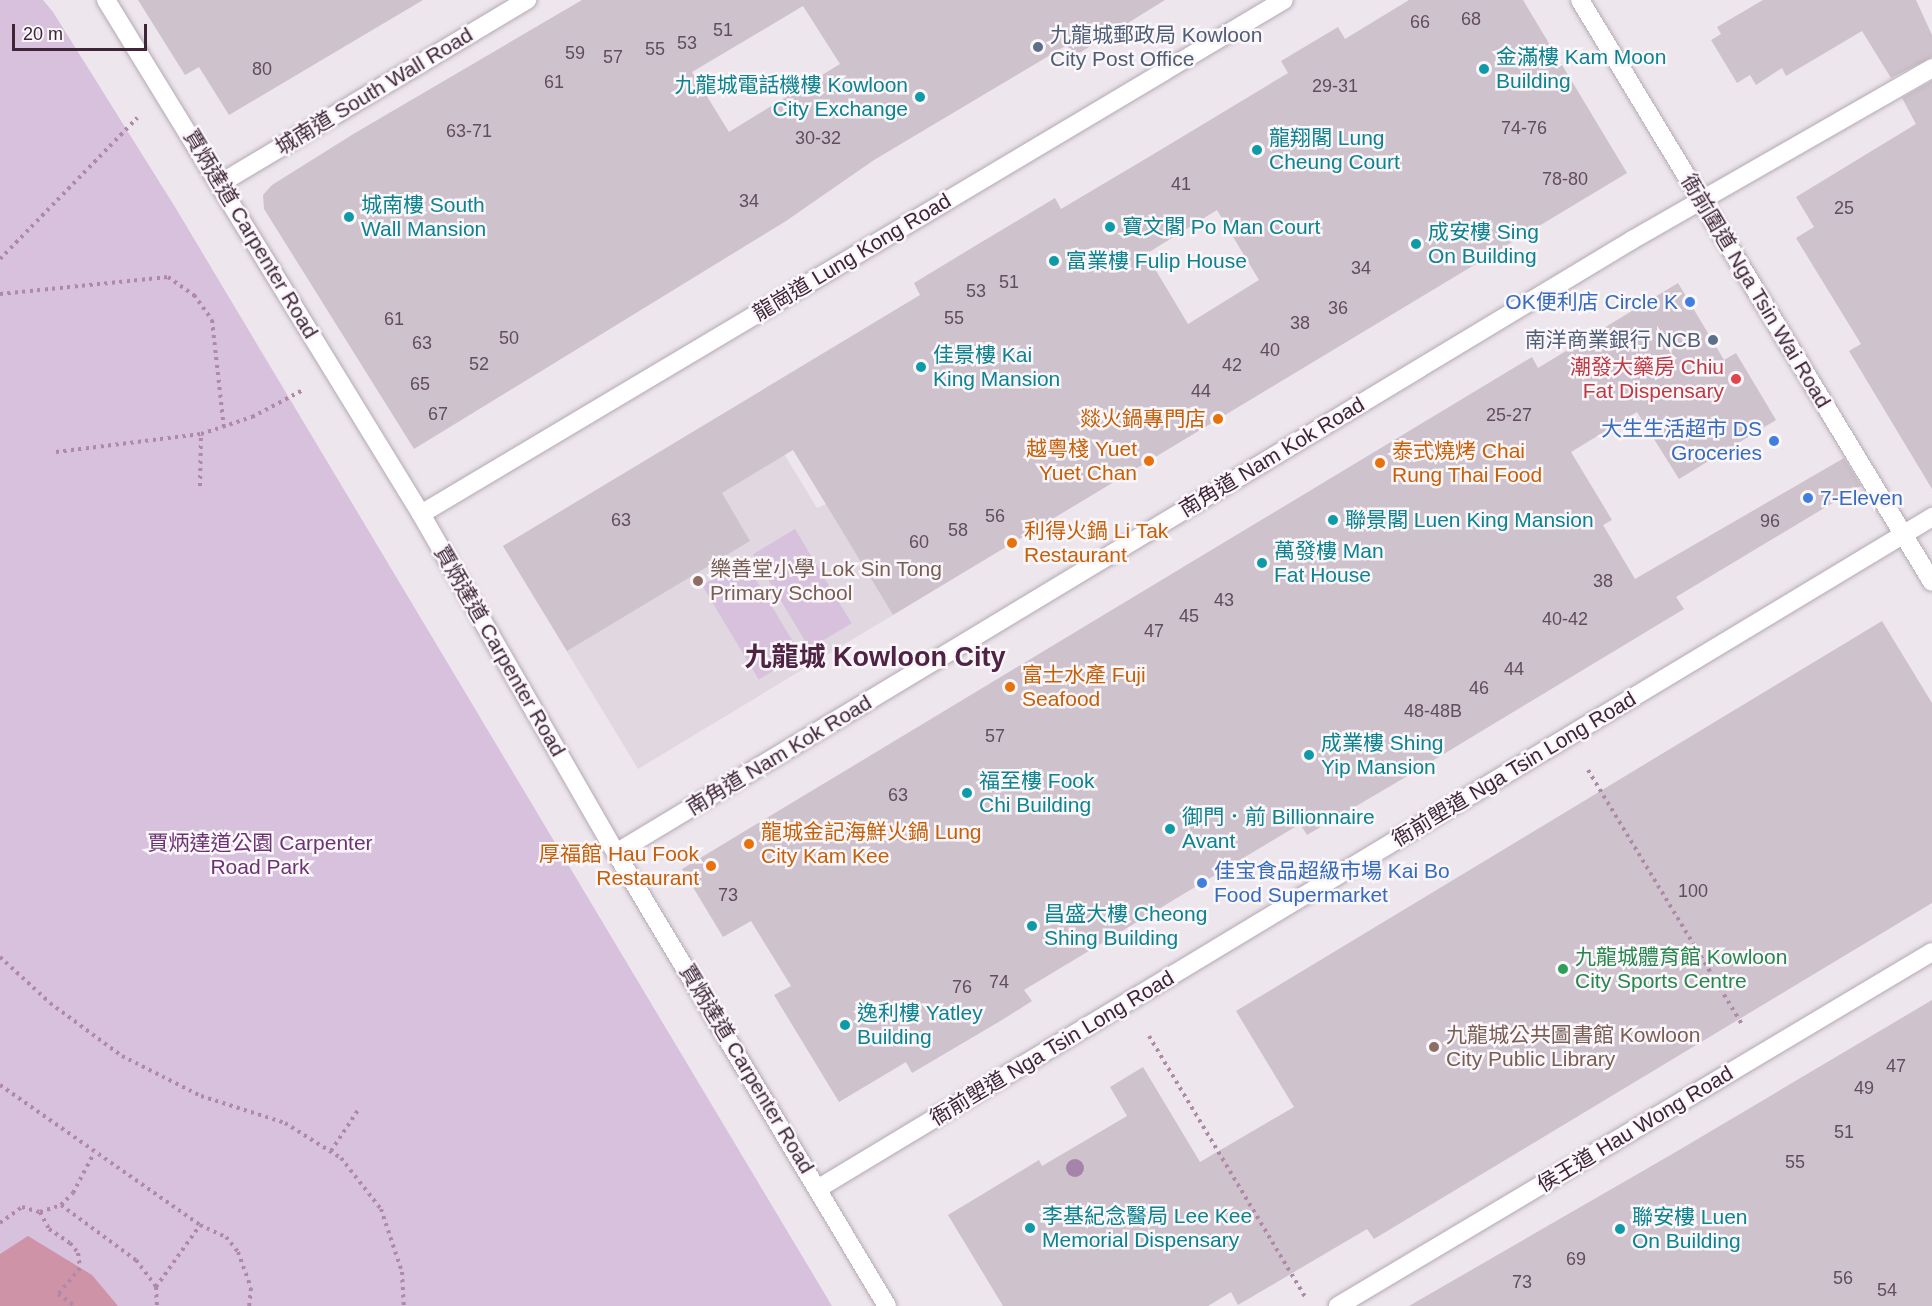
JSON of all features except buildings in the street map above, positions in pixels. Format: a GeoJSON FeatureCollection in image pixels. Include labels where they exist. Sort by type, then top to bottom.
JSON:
{"type":"FeatureCollection","features":[{"type":"Feature","properties":{"kind":"street","name":"賈炳達道 Carpenter Road"},"geometry":{"type":"LineString","coordinates":[[106,0],[221,183],[421,514],[616,854],[819,1188],[887,1306]]}},
{"type":"Feature","properties":{"kind":"street","name":"城南道 South Wall Road"},"geometry":{"type":"LineString","coordinates":[[221,183],[527,0]]}},
{"type":"Feature","properties":{"kind":"street","name":"龍崗道 Lung Kong Road"},"geometry":{"type":"LineString","coordinates":[[421,514],[1284,0]]}},
{"type":"Feature","properties":{"kind":"street","name":"衙前圍道 Nga Tsin Wai Road"},"geometry":{"type":"LineString","coordinates":[[1580,0],[1932,582]]}},
{"type":"Feature","properties":{"kind":"street","name":"南角道 Nam Kok Road"},"geometry":{"type":"LineString","coordinates":[[616,854],[1702,199],[1932,68]]}},
{"type":"Feature","properties":{"kind":"street","name":"衙前塱道 Nga Tsin Long Road"},"geometry":{"type":"LineString","coordinates":[[819,1188],[1932,517]]}},
{"type":"Feature","properties":{"kind":"street","name":"侯王道 Hau Wong Road"},"geometry":{"type":"LineString","coordinates":[[1338,1306],[1932,952]]}},
{"type":"Feature","properties":{"kind":"path"},"geometry":{"type":"LineString","coordinates":[[0,258],[136,118]]}},
{"type":"Feature","properties":{"kind":"path"},"geometry":{"type":"LineString","coordinates":[[0,294],[168,276],[194,294],[212,320],[224,428]]}},
{"type":"Feature","properties":{"kind":"path"},"geometry":{"type":"LineString","coordinates":[[56,452],[201,434],[224,428],[303,390]]}},
{"type":"Feature","properties":{"kind":"path"},"geometry":{"type":"LineString","coordinates":[[200,486],[201,434]]}},
{"type":"Feature","properties":{"kind":"path"},"geometry":{"type":"LineString","coordinates":[[1588,771],[1745,1029]]}},
{"type":"Feature","properties":{"kind":"path"},"geometry":{"type":"LineString","coordinates":[[0,957],[50,1003],[122,1056],[201,1096],[285,1123],[331,1151],[363,1182],[381,1209],[402,1272],[404,1306]]}},
{"type":"Feature","properties":{"kind":"path"},"geometry":{"type":"LineString","coordinates":[[1149,1036],[1305,1297]]}},
{"type":"Feature","properties":{"kind":"path"},"geometry":{"type":"LineString","coordinates":[[0,1084],[94,1153],[200,1225],[225,1238],[238,1252],[251,1288],[249,1306]]}},
{"type":"Feature","properties":{"kind":"path"},"geometry":{"type":"LineString","coordinates":[[331,1151],[358,1110]]}},
{"type":"Feature","properties":{"kind":"path"},"geometry":{"type":"LineString","coordinates":[[0,1223],[22,1207],[40,1212],[61,1205],[73,1193],[94,1153]]}},
{"type":"Feature","properties":{"kind":"path"},"geometry":{"type":"LineString","coordinates":[[61,1205],[136,1260],[156,1287],[157,1306]]}},
{"type":"Feature","properties":{"kind":"path"},"geometry":{"type":"LineString","coordinates":[[40,1212],[49,1229],[78,1253],[80,1268],[58,1294],[75,1306]]}},
{"type":"Feature","properties":{"kind":"path"},"geometry":{"type":"LineString","coordinates":[[156,1287],[200,1225]]}},
{"type":"Feature","properties":{"kind":"shaded area","name":"樂善堂小學 Lok Sin Tong Primary School"},"geometry":{"type":"Polygon","coordinates":[[[750,398],[817,508],[826,504],[893,615],[638,769],[503,546],[750,398]]]}},
{"type":"Feature","properties":{"kind":"shaded area"},"geometry":{"type":"Polygon","coordinates":[[[28,1236],[92,1275],[118,1306],[0,1306],[0,1254],[28,1236]]]}},
{"type":"Feature","properties":{"kind":"green space","name":"賈炳達道公園 Carpenter Road Park"},"geometry":{"type":"Polygon","coordinates":[[[0,0],[43,0],[53,12],[175,207],[832,1306],[0,1306],[0,0]]]}},
{"type":"Feature","properties":{"kind":"green space"},"geometry":{"type":"Polygon","coordinates":[[[795,529],[852,623],[810,649],[753,554],[795,529]]]}},
{"type":"Feature","properties":{"kind":"green space"},"geometry":{"type":"Polygon","coordinates":[[[744,560],[801,654],[759,680],[702,585],[744,560]]]}},
{"type":"Feature","properties":{"kind":"place","name":"九龍城郵政局 Kowloon City Post Office"},"geometry":{"type":"Point","coordinates":[1038,47]}},
{"type":"Feature","properties":{"kind":"place","name":"金滿樓 Kam Moon Building"},"geometry":{"type":"Point","coordinates":[1484,69]}},
{"type":"Feature","properties":{"kind":"place","name":"九龍城電話機樓 Kowloon City Exchange"},"geometry":{"type":"Point","coordinates":[920,97]}},
{"type":"Feature","properties":{"kind":"place","name":"龍翔閣 Lung Cheung Court"},"geometry":{"type":"Point","coordinates":[1257,150]}},
{"type":"Feature","properties":{"kind":"place","name":"城南樓 South Wall Mansion"},"geometry":{"type":"Point","coordinates":[349,217]}},
{"type":"Feature","properties":{"kind":"place","name":"寶文閣 Po Man Court"},"geometry":{"type":"Point","coordinates":[1110,227]}},
{"type":"Feature","properties":{"kind":"place","name":"成安樓 Sing On Building"},"geometry":{"type":"Point","coordinates":[1416,244]}},
{"type":"Feature","properties":{"kind":"place","name":"富業樓 Fulip House"},"geometry":{"type":"Point","coordinates":[1054,261]}},
{"type":"Feature","properties":{"kind":"place","name":"OK便利店 Circle K"},"geometry":{"type":"Point","coordinates":[1690,302]}},
{"type":"Feature","properties":{"kind":"place","name":"南洋商業銀行 NCB"},"geometry":{"type":"Point","coordinates":[1713,340]}},
{"type":"Feature","properties":{"kind":"place","name":"佳景樓 Kai King Mansion"},"geometry":{"type":"Point","coordinates":[921,367]}},
{"type":"Feature","properties":{"kind":"place","name":"潮發大藥房 Chiu Fat Dispensary"},"geometry":{"type":"Point","coordinates":[1736,379]}},
{"type":"Feature","properties":{"kind":"place","name":"燚火鍋專門店"},"geometry":{"type":"Point","coordinates":[1218,419]}},
{"type":"Feature","properties":{"kind":"place","name":"大生生活超市 DS Groceries"},"geometry":{"type":"Point","coordinates":[1774,441]}},
{"type":"Feature","properties":{"kind":"place","name":"越粵棧 Yuet Yuet Chan"},"geometry":{"type":"Point","coordinates":[1149,461]}},
{"type":"Feature","properties":{"kind":"place","name":"泰式燒烤 Chai Rung Thai Food"},"geometry":{"type":"Point","coordinates":[1380,463]}},
{"type":"Feature","properties":{"kind":"place","name":"7-Eleven"},"geometry":{"type":"Point","coordinates":[1808,498]}},
{"type":"Feature","properties":{"kind":"place","name":"聯景閣 Luen King Mansion"},"geometry":{"type":"Point","coordinates":[1333,520]}},
{"type":"Feature","properties":{"kind":"place","name":"利得火鍋 Li Tak Restaurant"},"geometry":{"type":"Point","coordinates":[1012,543]}},
{"type":"Feature","properties":{"kind":"place","name":"萬發樓 Man Fat House"},"geometry":{"type":"Point","coordinates":[1262,563]}},
{"type":"Feature","properties":{"kind":"place","name":"樂善堂小學 Lok Sin Tong Primary School"},"geometry":{"type":"Point","coordinates":[698,581]}},
{"type":"Feature","properties":{"kind":"place","name":"富士水產 Fuji Seafood"},"geometry":{"type":"Point","coordinates":[1010,687]}},
{"type":"Feature","properties":{"kind":"place","name":"成業樓 Shing Yip Mansion"},"geometry":{"type":"Point","coordinates":[1309,755]}},
{"type":"Feature","properties":{"kind":"place","name":"福至樓 Fook Chi Building"},"geometry":{"type":"Point","coordinates":[967,793]}},
{"type":"Feature","properties":{"kind":"place","name":"御門．前 Billionnaire Avant"},"geometry":{"type":"Point","coordinates":[1170,829]}},
{"type":"Feature","properties":{"kind":"place","name":"龍城金記海鮮火鍋 Lung City Kam Kee"},"geometry":{"type":"Point","coordinates":[749,844]}},
{"type":"Feature","properties":{"kind":"place","name":"厚福館 Hau Fook Restaurant"},"geometry":{"type":"Point","coordinates":[711,866]}},
{"type":"Feature","properties":{"kind":"place","name":"佳宝食品超級市場 Kai Bo Food Supermarket"},"geometry":{"type":"Point","coordinates":[1202,883]}},
{"type":"Feature","properties":{"kind":"place","name":"昌盛大樓 Cheong Shing Building"},"geometry":{"type":"Point","coordinates":[1032,926]}},
{"type":"Feature","properties":{"kind":"place","name":"九龍城體育館 Kowloon City Sports Centre"},"geometry":{"type":"Point","coordinates":[1563,969]}},
{"type":"Feature","properties":{"kind":"place","name":"逸利樓 Yatley Building"},"geometry":{"type":"Point","coordinates":[845,1025]}},
{"type":"Feature","properties":{"kind":"place","name":"九龍城公共圖書館 Kowloon City Public Library"},"geometry":{"type":"Point","coordinates":[1434,1047]}},
{"type":"Feature","properties":{"kind":"place","name":"李基紀念醫局 Lee Kee Memorial Dispensary"},"geometry":{"type":"Point","coordinates":[1030,1228]}},
{"type":"Feature","properties":{"kind":"place","name":"聯安樓 Luen On Building"},"geometry":{"type":"Point","coordinates":[1620,1229]}},
{"type":"Feature","properties":{"kind":"district","name":"九龍城 Kowloon City"},"geometry":{"type":"Point","coordinates":[875,658]}}]}
